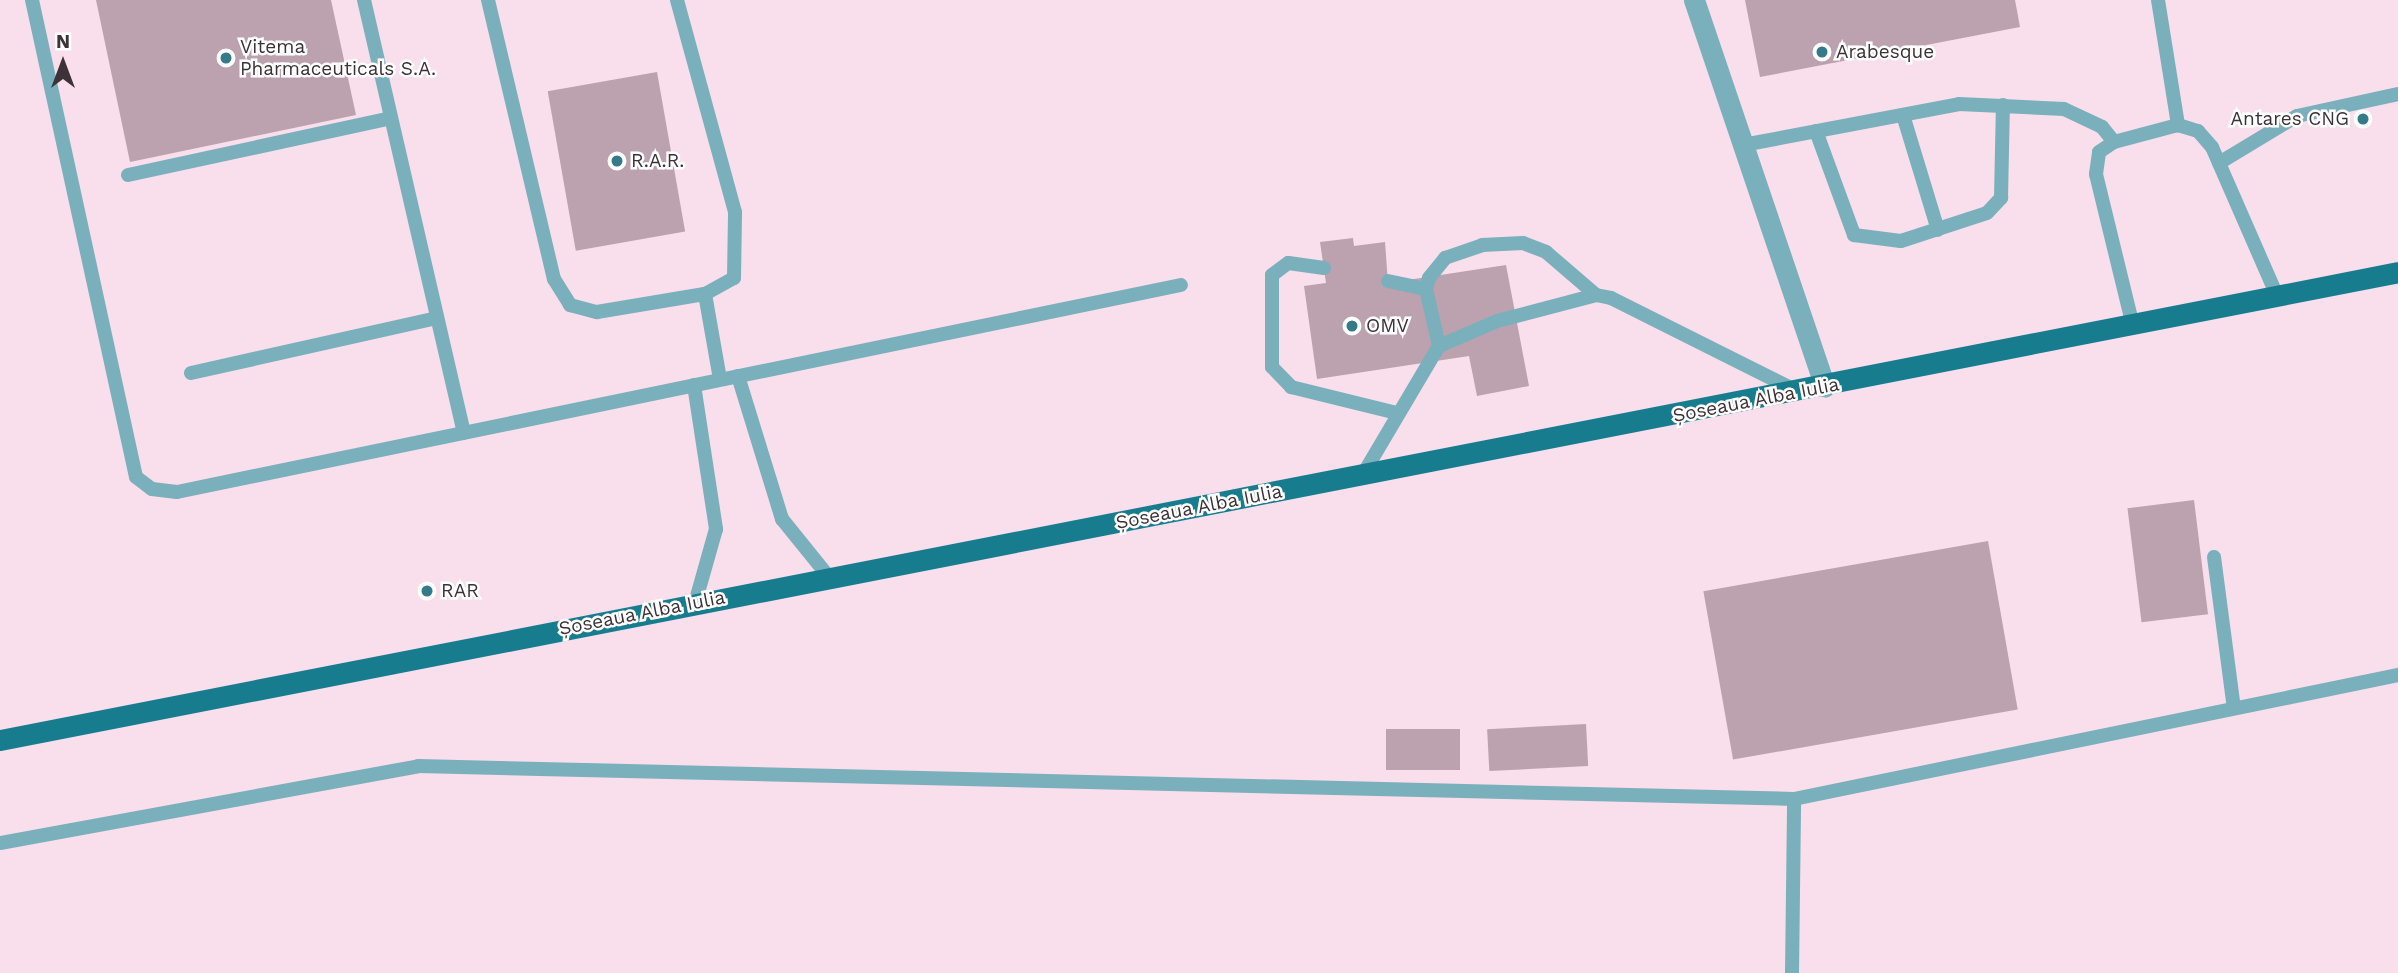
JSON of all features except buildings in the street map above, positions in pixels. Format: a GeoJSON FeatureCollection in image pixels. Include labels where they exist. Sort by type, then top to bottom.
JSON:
{"type":"FeatureCollection","features":[{"type":"Feature","properties":{"kind":"main road","name":"Șoseaua Alba Iulia"},"geometry":{"type":"LineString","coordinates":[[0,740],[829,577],[1798,392],[2398,272]]}},
{"type":"Feature","properties":{"kind":"street"},"geometry":{"type":"LineString","coordinates":[[1694,0],[1825,386]]}},
{"type":"Feature","properties":{"kind":"lane"},"geometry":{"type":"LineString","coordinates":[[32,0],[136,477],[152,489],[177,492],[1181,285]]}},
{"type":"Feature","properties":{"kind":"lane"},"geometry":{"type":"LineString","coordinates":[[364,0],[464,433]]}},
{"type":"Feature","properties":{"kind":"lane"},"geometry":{"type":"LineString","coordinates":[[488,0],[548,254],[570,305],[597,312],[705,294],[734,278],[735,212],[677,0]]}},
{"type":"Feature","properties":{"kind":"lane"},"geometry":{"type":"LineString","coordinates":[[2158,0],[2178,125]]}},
{"type":"Feature","properties":{"kind":"lane"},"geometry":{"type":"LineString","coordinates":[[2219,163],[2297,116],[2398,94]]}},
{"type":"Feature","properties":{"kind":"lane"},"geometry":{"type":"LineString","coordinates":[[1743,145],[1959,104],[2064,110],[2102,127],[2114,142]]}},
{"type":"Feature","properties":{"kind":"lane"},"geometry":{"type":"LineString","coordinates":[[1816,131],[1854,235],[1867,241],[1901,241],[1987,213],[2001,198],[2003,105]]}},
{"type":"Feature","properties":{"kind":"lane"},"geometry":{"type":"LineString","coordinates":[[1903,115],[1938,230]]}},
{"type":"Feature","properties":{"kind":"lane"},"geometry":{"type":"LineString","coordinates":[[128,175],[391,118]]}},
{"type":"Feature","properties":{"kind":"lane"},"geometry":{"type":"LineString","coordinates":[[2133,326],[2096,174],[2099,152],[2114,142],[2178,125],[2198,131],[2219,163],[2277,296]]}},
{"type":"Feature","properties":{"kind":"lane"},"geometry":{"type":"LineString","coordinates":[[1439,346],[1426,289],[1446,258],[1500,242],[1546,252],[1596,295]]}},
{"type":"Feature","properties":{"kind":"lane"},"geometry":{"type":"LineString","coordinates":[[1324,268],[1288,263],[1272,275],[1272,367],[1291,387],[1396,413]]}},
{"type":"Feature","properties":{"kind":"lane"},"geometry":{"type":"LineString","coordinates":[[1388,281],[1426,289]]}},
{"type":"Feature","properties":{"kind":"lane"},"geometry":{"type":"LineString","coordinates":[[705,294],[720,379]]}},
{"type":"Feature","properties":{"kind":"lane"},"geometry":{"type":"LineString","coordinates":[[1362,476],[1396,413],[1439,346],[1497,321],[1596,295],[1611,298],[1798,392]]}},
{"type":"Feature","properties":{"kind":"lane"},"geometry":{"type":"LineString","coordinates":[[191,373],[437,318]]}},
{"type":"Feature","properties":{"kind":"lane"},"geometry":{"type":"LineString","coordinates":[[738,376],[782,519],[829,577]]}},
{"type":"Feature","properties":{"kind":"lane"},"geometry":{"type":"LineString","coordinates":[[694,385],[716,529],[695,603]]}},
{"type":"Feature","properties":{"kind":"lane"},"geometry":{"type":"LineString","coordinates":[[2214,557],[2234,708]]}},
{"type":"Feature","properties":{"kind":"lane"},"geometry":{"type":"LineString","coordinates":[[0,843],[418,766],[1794,799],[2398,675]]}},
{"type":"Feature","properties":{"kind":"lane"},"geometry":{"type":"LineString","coordinates":[[1792,973],[1794,799]]}},
{"type":"Feature","properties":{"kind":"place","name":"Arabesque"},"geometry":{"type":"Point","coordinates":[1822,52]}},
{"type":"Feature","properties":{"kind":"place","name":"Vitema Pharmaceuticals S.A."},"geometry":{"type":"Point","coordinates":[226,58]}},
{"type":"Feature","properties":{"kind":"place","name":"Antares CNG"},"geometry":{"type":"Point","coordinates":[2363,119]}},
{"type":"Feature","properties":{"kind":"place","name":"R.A.R."},"geometry":{"type":"Point","coordinates":[617,161]}},
{"type":"Feature","properties":{"kind":"place","name":"OMV"},"geometry":{"type":"Point","coordinates":[1352,326]}},
{"type":"Feature","properties":{"kind":"place","name":"RAR"},"geometry":{"type":"Point","coordinates":[427,591]}}]}
